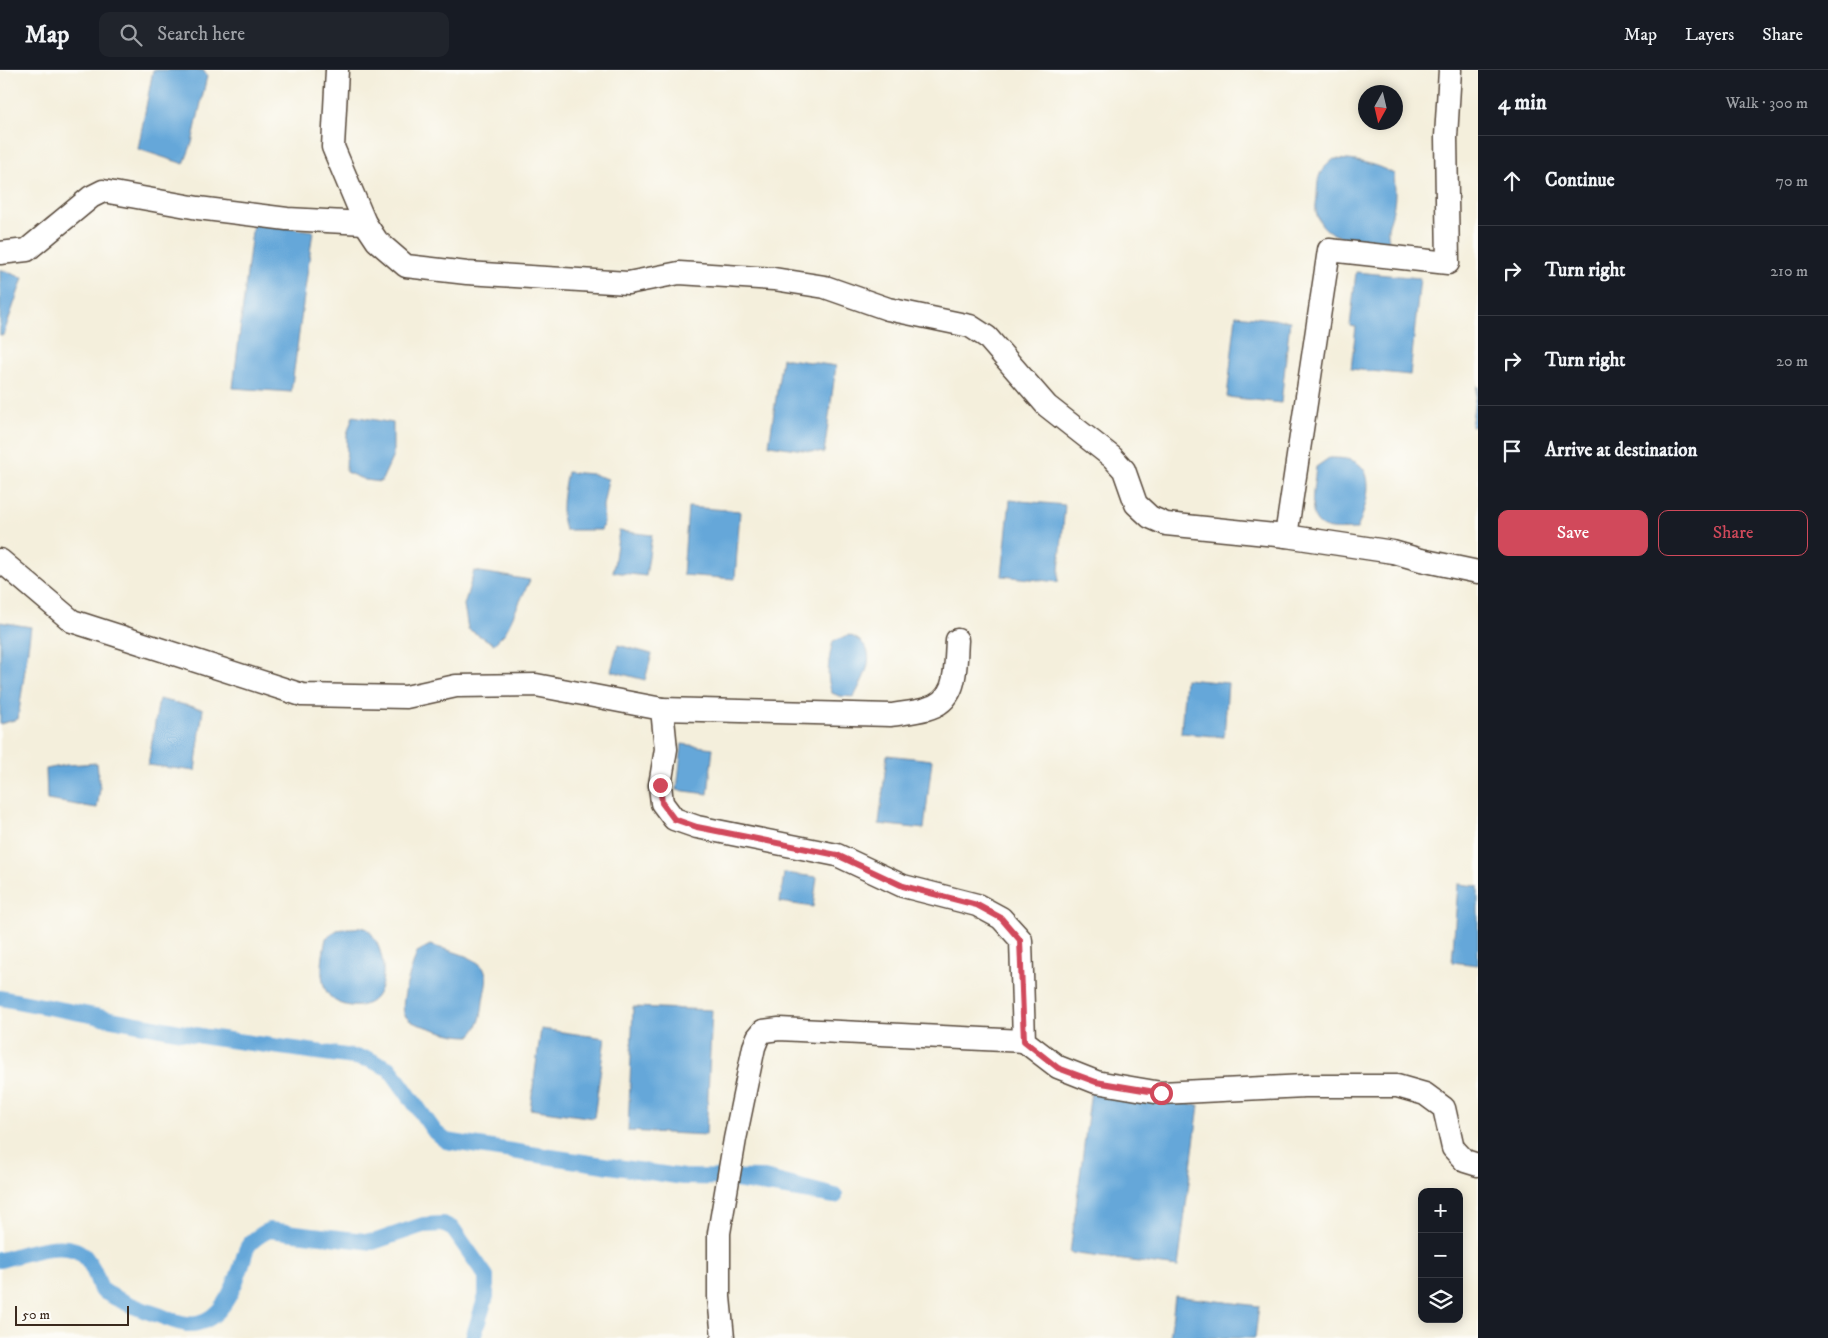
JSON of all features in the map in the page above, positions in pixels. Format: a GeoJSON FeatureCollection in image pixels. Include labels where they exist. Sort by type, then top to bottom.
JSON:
{"type":"FeatureCollection","features":[{"type":"Feature","properties":{"kind":"street"},"geometry":{"type":"LineString","coordinates":[[338,70],[333,147],[365,223],[377,241],[406,266],[467,273],[628,283],[678,273],[774,279],[825,287],[888,309],[970,326],[987,336],[1048,406],[1112,457],[1124,470],[1136,504],[1150,517],[1166,524],[1286,536],[1393,552],[1478,572]]}},
{"type":"Feature","properties":{"kind":"street"},"geometry":{"type":"LineString","coordinates":[[1286,536],[1329,250],[1448,263],[1446,137],[1450,70]]}},
{"type":"Feature","properties":{"kind":"street"},"geometry":{"type":"LineString","coordinates":[[0,253],[27,250],[92,197],[103,191],[198,208],[278,218],[365,223]]}},
{"type":"Feature","properties":{"kind":"street"},"geometry":{"type":"LineString","coordinates":[[0,560],[72,621],[302,695],[406,697],[456,686],[536,685],[662,709],[891,715],[928,709],[946,699],[953,685],[957,640]]}},
{"type":"Feature","properties":{"kind":"street"},"geometry":{"type":"LineString","coordinates":[[662,709],[666,749],[660,785],[662,803],[674,819],[697,827],[837,855],[903,886],[977,905],[1001,918],[1020,940],[1024,1041]]}},
{"type":"Feature","properties":{"kind":"street"},"geometry":{"type":"LineString","coordinates":[[723,1338],[719,1297],[719,1233],[735,1139],[754,1047],[763,1031],[779,1029],[1024,1041],[1058,1068],[1096,1082],[1161,1093],[1305,1086],[1397,1086],[1425,1094],[1444,1108],[1453,1148],[1465,1161],[1478,1165]]}},
{"type":"Feature","properties":{"kind":"water"},"geometry":{"type":"Polygon","coordinates":[[[153,70],[203,70],[207,76],[192,143],[184,164],[138,149],[153,70]]]}},
{"type":"Feature","properties":{"kind":"water"},"geometry":{"type":"Polygon","coordinates":[[[1334,159],[1365,163],[1394,174],[1395,196],[1388,228],[1389,241],[1345,238],[1335,235],[1320,222],[1316,209],[1319,178],[1325,167],[1334,159]]]}},
{"type":"Feature","properties":{"kind":"water"},"geometry":{"type":"Polygon","coordinates":[[[253,223],[313,231],[291,392],[233,388],[253,223]]]}},
{"type":"Feature","properties":{"kind":"water"},"geometry":{"type":"Polygon","coordinates":[[[0,269],[23,278],[3,336],[0,335],[0,269]]]}},
{"type":"Feature","properties":{"kind":"water"},"geometry":{"type":"Polygon","coordinates":[[[1356,272],[1420,278],[1410,375],[1351,369],[1356,327],[1350,326],[1356,272]]]}},
{"type":"Feature","properties":{"kind":"water"},"geometry":{"type":"Polygon","coordinates":[[[1236,315],[1290,321],[1281,403],[1227,397],[1236,315]]]}},
{"type":"Feature","properties":{"kind":"water"},"geometry":{"type":"Polygon","coordinates":[[[782,358],[836,366],[824,453],[769,445],[782,358]]]}},
{"type":"Feature","properties":{"kind":"water"},"geometry":{"type":"Polygon","coordinates":[[[1478,386],[1478,427],[1471,426],[1478,386]]]}},
{"type":"Feature","properties":{"kind":"water"},"geometry":{"type":"Polygon","coordinates":[[[353,416],[393,423],[393,456],[381,482],[365,480],[346,472],[347,434],[353,416]]]}},
{"type":"Feature","properties":{"kind":"water"},"geometry":{"type":"Polygon","coordinates":[[[1329,458],[1353,461],[1365,471],[1368,487],[1367,496],[1357,529],[1337,530],[1327,528],[1319,524],[1315,519],[1313,513],[1313,488],[1316,467],[1329,458]]]}},
{"type":"Feature","properties":{"kind":"water"},"geometry":{"type":"Polygon","coordinates":[[[567,472],[592,474],[608,479],[603,506],[604,523],[601,530],[565,530],[562,508],[567,472]]]}},
{"type":"Feature","properties":{"kind":"water"},"geometry":{"type":"Polygon","coordinates":[[[1010,500],[1065,505],[1058,582],[1002,576],[1010,500]]]}},
{"type":"Feature","properties":{"kind":"water"},"geometry":{"type":"Polygon","coordinates":[[[688,507],[740,511],[735,579],[683,575],[688,507]]]}},
{"type":"Feature","properties":{"kind":"water"},"geometry":{"type":"Polygon","coordinates":[[[619,531],[652,535],[646,576],[613,572],[619,531]]]}},
{"type":"Feature","properties":{"kind":"water"},"geometry":{"type":"Polygon","coordinates":[[[474,571],[530,580],[505,633],[494,644],[468,629],[464,605],[474,571]]]}},
{"type":"Feature","properties":{"kind":"water"},"geometry":{"type":"Polygon","coordinates":[[[0,622],[31,627],[18,719],[0,724],[0,622]]]}},
{"type":"Feature","properties":{"kind":"water"},"geometry":{"type":"Polygon","coordinates":[[[849,635],[859,640],[868,654],[866,670],[854,697],[839,696],[832,693],[828,674],[833,641],[849,635]]]}},
{"type":"Feature","properties":{"kind":"water"},"geometry":{"type":"Polygon","coordinates":[[[618,645],[652,654],[645,680],[611,671],[618,645]]]}},
{"type":"Feature","properties":{"kind":"water"},"geometry":{"type":"Polygon","coordinates":[[[1185,679],[1228,683],[1224,737],[1181,733],[1185,679]]]}},
{"type":"Feature","properties":{"kind":"water"},"geometry":{"type":"Polygon","coordinates":[[[159,699],[203,709],[195,771],[148,765],[159,699]]]}},
{"type":"Feature","properties":{"kind":"water"},"geometry":{"type":"Polygon","coordinates":[[[682,744],[713,748],[708,794],[677,790],[682,744]]]}},
{"type":"Feature","properties":{"kind":"water"},"geometry":{"type":"Polygon","coordinates":[[[887,755],[932,760],[924,829],[879,824],[887,755]]]}},
{"type":"Feature","properties":{"kind":"water"},"geometry":{"type":"Polygon","coordinates":[[[97,763],[100,789],[97,808],[47,800],[46,769],[66,765],[97,763]]]}},
{"type":"Feature","properties":{"kind":"water"},"geometry":{"type":"Polygon","coordinates":[[[784,873],[817,877],[813,907],[780,902],[784,873]]]}},
{"type":"Feature","properties":{"kind":"water"},"geometry":{"type":"Polygon","coordinates":[[[1458,884],[1478,886],[1478,965],[1452,962],[1458,884]]]}},
{"type":"Feature","properties":{"kind":"water"},"geometry":{"type":"Polygon","coordinates":[[[363,928],[370,931],[380,950],[383,967],[382,984],[375,998],[367,1004],[357,1006],[339,1003],[331,997],[326,990],[322,970],[326,938],[337,930],[363,928]]]}},
{"type":"Feature","properties":{"kind":"water"},"geometry":{"type":"Polygon","coordinates":[[[430,945],[470,958],[483,968],[486,974],[481,1016],[470,1036],[438,1031],[416,1024],[406,1017],[403,1004],[404,995],[417,952],[430,945]]]}},
{"type":"Feature","properties":{"kind":"water"},"geometry":{"type":"Polygon","coordinates":[[[633,1007],[712,1010],[706,1135],[628,1131],[633,1007]]]}},
{"type":"Feature","properties":{"kind":"water"},"geometry":{"type":"Polygon","coordinates":[[[541,1029],[605,1038],[594,1118],[530,1109],[541,1029]]]}},
{"type":"Feature","properties":{"kind":"water"},"geometry":{"type":"Polygon","coordinates":[[[1091,1091],[1199,1105],[1178,1267],[1070,1253],[1091,1091]]]}},
{"type":"Feature","properties":{"kind":"water"},"geometry":{"type":"Polygon","coordinates":[[[1175,1296],[1259,1306],[1255,1338],[1170,1338],[1175,1296]]]}},
{"type":"Feature","properties":{"kind":"waterway"},"geometry":{"type":"LineString","coordinates":[[0,998],[207,1037],[368,1059],[390,1069],[435,1132],[446,1141],[683,1177],[764,1178],[835,1196],[723,1178]]}},
{"type":"Feature","properties":{"kind":"waterway"},"geometry":{"type":"LineString","coordinates":[[0,1260],[32,1251],[68,1248],[86,1258],[95,1273],[101,1290],[145,1311],[187,1324],[205,1320],[219,1310],[225,1303],[237,1278],[248,1246],[269,1230],[373,1242],[423,1225],[443,1224],[453,1229],[486,1276],[486,1296],[473,1338]]}},
{"type":"Feature","properties":{"kind":"route"},"geometry":{"type":"LineString","coordinates":[[660,785],[662,803],[674,819],[697,827],[837,855],[903,886],[977,905],[1001,918],[1020,940],[1024,1041],[1058,1068],[1096,1082],[1161,1093]]}}]}
